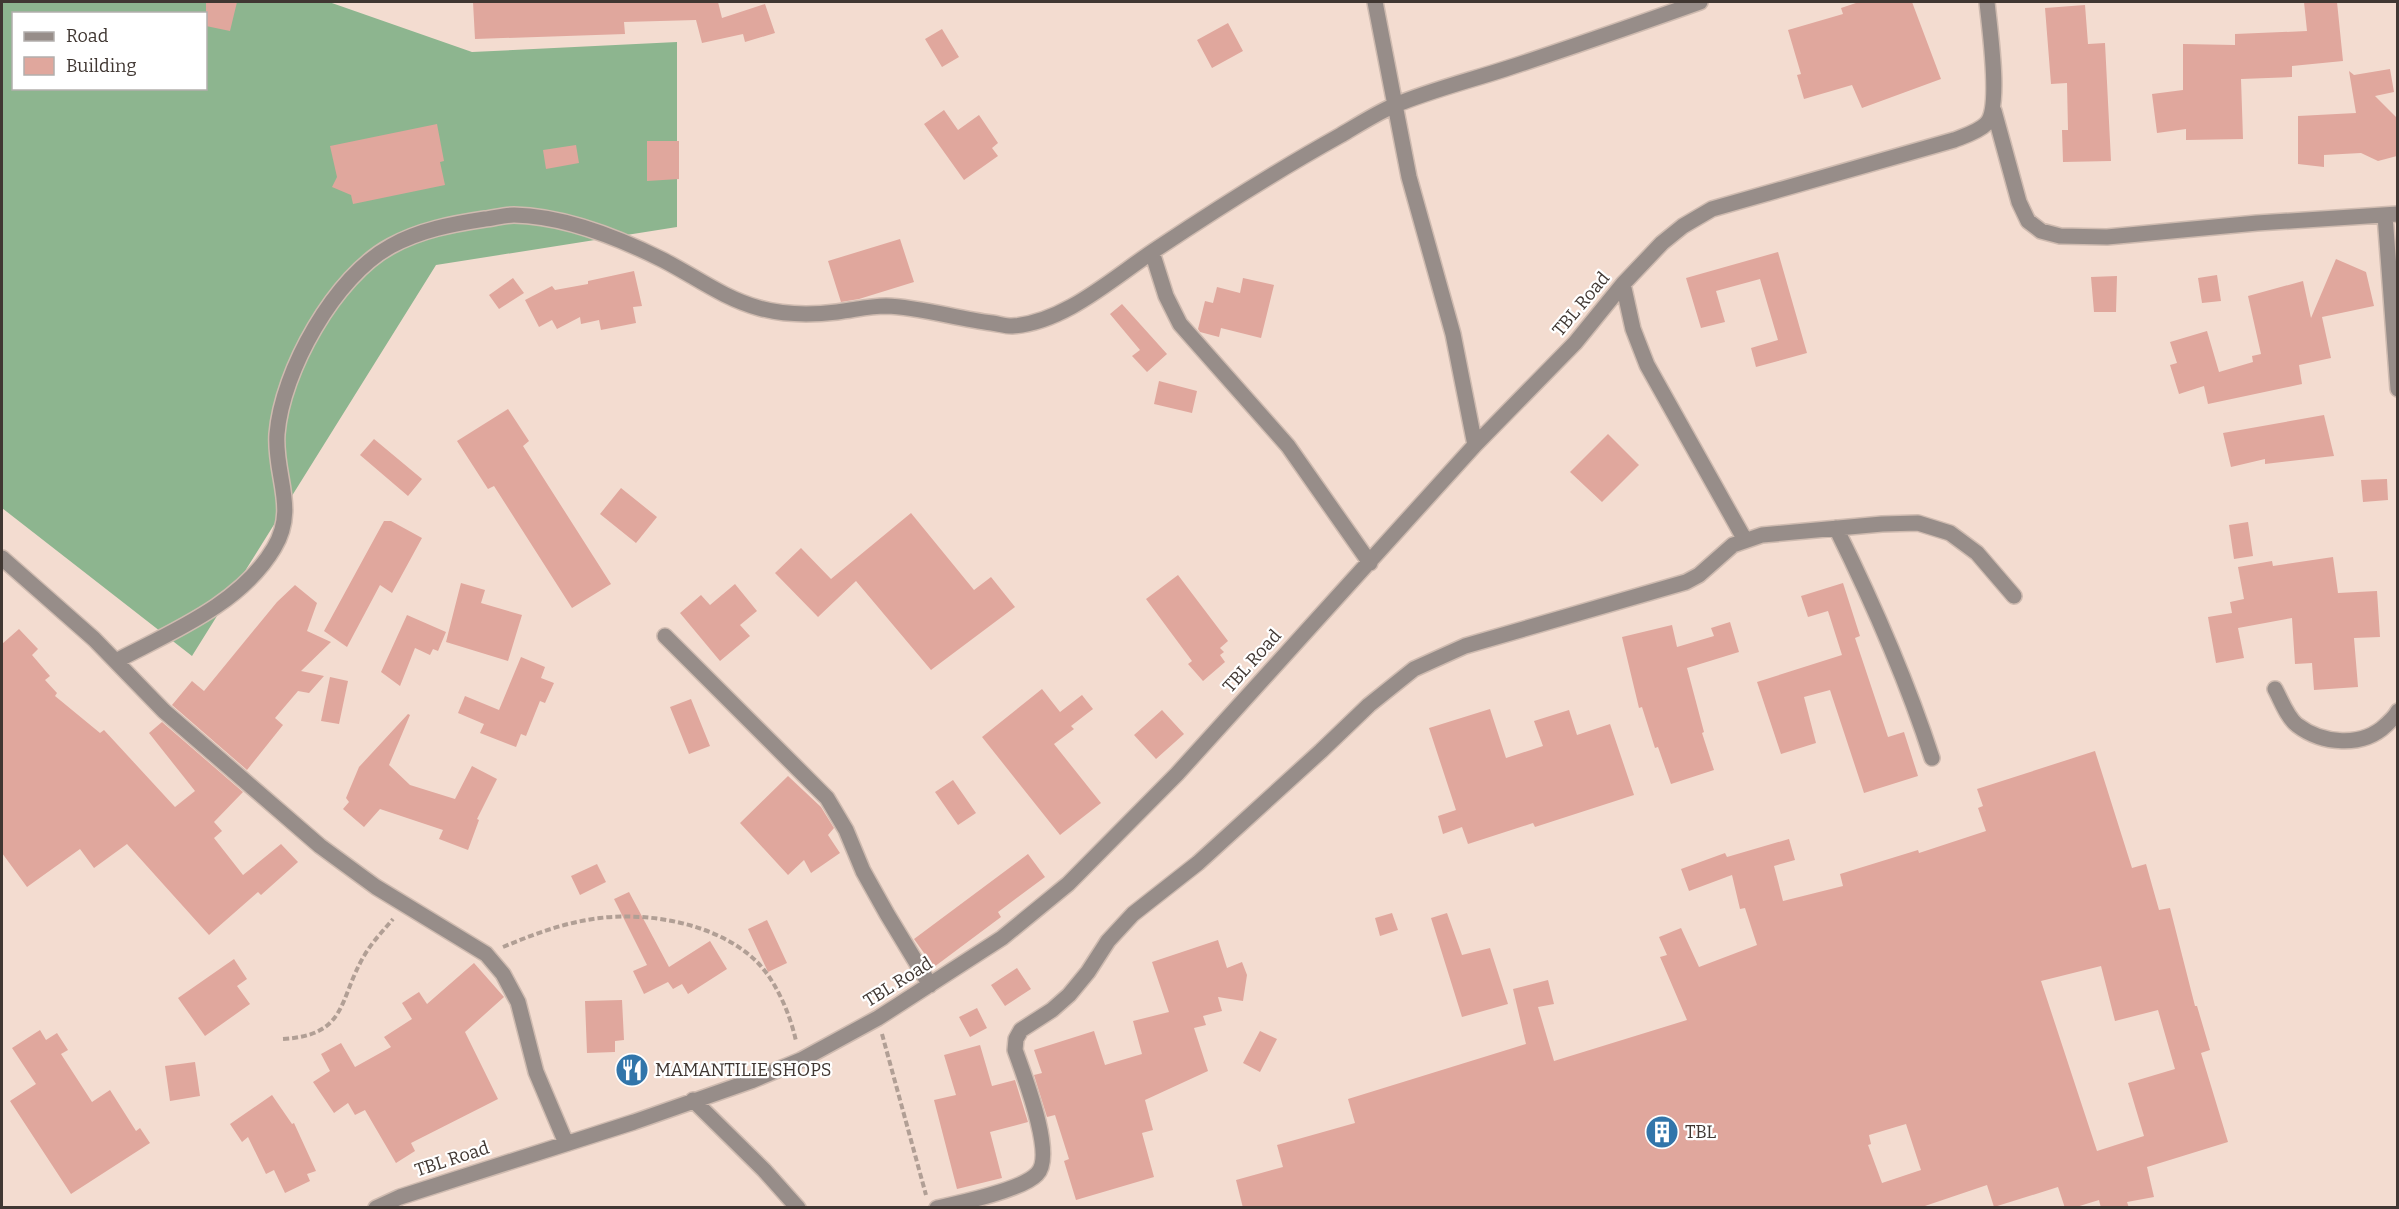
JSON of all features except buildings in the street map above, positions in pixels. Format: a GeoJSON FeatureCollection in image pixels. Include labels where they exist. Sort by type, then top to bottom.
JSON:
{"type":"FeatureCollection","features":[{"type":"Feature","properties":{"kind":"street"},"geometry":{"type":"LineString","coordinates":[[1375,2],[1394,106],[1414,196],[1453,334],[1475,445]]}},
{"type":"Feature","properties":{"kind":"street"},"geometry":{"type":"LineString","coordinates":[[116,661],[197,618],[237,590],[259,570],[284,529],[286,505],[278,464],[277,433],[283,404],[304,347],[328,306],[359,269],[389,247],[443,225],[513,215],[567,223],[614,238],[666,262],[702,285],[741,303],[767,310],[791,314],[891,306],[1012,326],[1046,319],[1086,298],[1277,170],[1394,106],[1700,2]]}},
{"type":"Feature","properties":{"kind":"street"},"geometry":{"type":"LineString","coordinates":[[1987,2],[1994,111],[2019,202],[2028,220],[2041,231],[2060,236],[2107,237],[2257,223],[2391,215],[2397,389]]}},
{"type":"Feature","properties":{"kind":"street","name":"TBL Road"},"geometry":{"type":"LineString","coordinates":[[382,1205],[634,1122],[751,1081],[801,1060],[878,1018],[1002,938],[1068,884],[1177,774],[1475,445],[1575,344],[1623,284],[1662,243],[1683,226],[1712,209],[1953,141],[1977,131],[1988,123],[1994,111]]}},
{"type":"Feature","properties":{"kind":"street"},"geometry":{"type":"LineString","coordinates":[[1152,252],[1166,296],[1180,324],[1288,446],[1370,563]]}},
{"type":"Feature","properties":{"kind":"street"},"geometry":{"type":"LineString","coordinates":[[1623,284],[1634,329],[1647,365],[1745,540]]}},
{"type":"Feature","properties":{"kind":"street"},"geometry":{"type":"LineString","coordinates":[[932,1202],[1025,1183],[1038,1174],[1042,1164],[1043,1146],[1015,1050],[1016,1039],[1021,1030],[1052,1010],[1069,995],[1088,972],[1108,941],[1133,914],[1206,856],[1369,705],[1414,669],[1465,646],[1686,582],[1699,575],[1733,545],[1762,535],[1918,523],[1950,533],[1977,553],[2014,596]]}},
{"type":"Feature","properties":{"kind":"street"},"geometry":{"type":"LineString","coordinates":[[1836,528],[1888,637],[1911,694],[1932,758]]}},
{"type":"Feature","properties":{"kind":"street"},"geometry":{"type":"LineString","coordinates":[[2,558],[116,661],[165,711],[320,846],[376,887],[486,954],[503,974],[518,1002],[536,1072],[566,1143]]}},
{"type":"Feature","properties":{"kind":"street"},"geometry":{"type":"LineString","coordinates":[[665,636],[827,798],[846,830],[863,871],[930,985]]}},
{"type":"Feature","properties":{"kind":"street"},"geometry":{"type":"LineString","coordinates":[[2275,689],[2294,723],[2313,735],[2333,740],[2361,740],[2380,731],[2396,715],[2397,711]]}},
{"type":"Feature","properties":{"kind":"street"},"geometry":{"type":"LineString","coordinates":[[693,1100],[764,1170],[798,1208]]}},
{"type":"Feature","properties":{"kind":"street"},"geometry":{"type":"LineString","coordinates":[[382,1205],[403,1208]]}},
{"type":"Feature","properties":{"kind":"path"},"geometry":{"type":"LineString","coordinates":[[283,1039],[305,1037],[327,1025],[342,1006],[364,956],[405,905]]}},
{"type":"Feature","properties":{"kind":"path"},"geometry":{"type":"LineString","coordinates":[[486,954],[560,926],[600,918],[643,917],[689,926],[728,940],[756,961],[781,996],[792,1023],[801,1060]]}},
{"type":"Feature","properties":{"kind":"path"},"geometry":{"type":"LineString","coordinates":[[878,1018],[932,1202]]}},
{"type":"Feature","properties":{"kind":"green space"},"geometry":{"type":"Polygon","coordinates":[[[2,2],[329,2],[472,52],[677,42],[677,227],[436,265],[192,656],[2,508],[2,2]]]}},
{"type":"Feature","properties":{"kind":"place","name":"MAMANTILIE SHOPS"},"geometry":{"type":"Point","coordinates":[632,1070]}},
{"type":"Feature","properties":{"kind":"place","name":"TBL"},"geometry":{"type":"Point","coordinates":[1662,1132]}}]}
